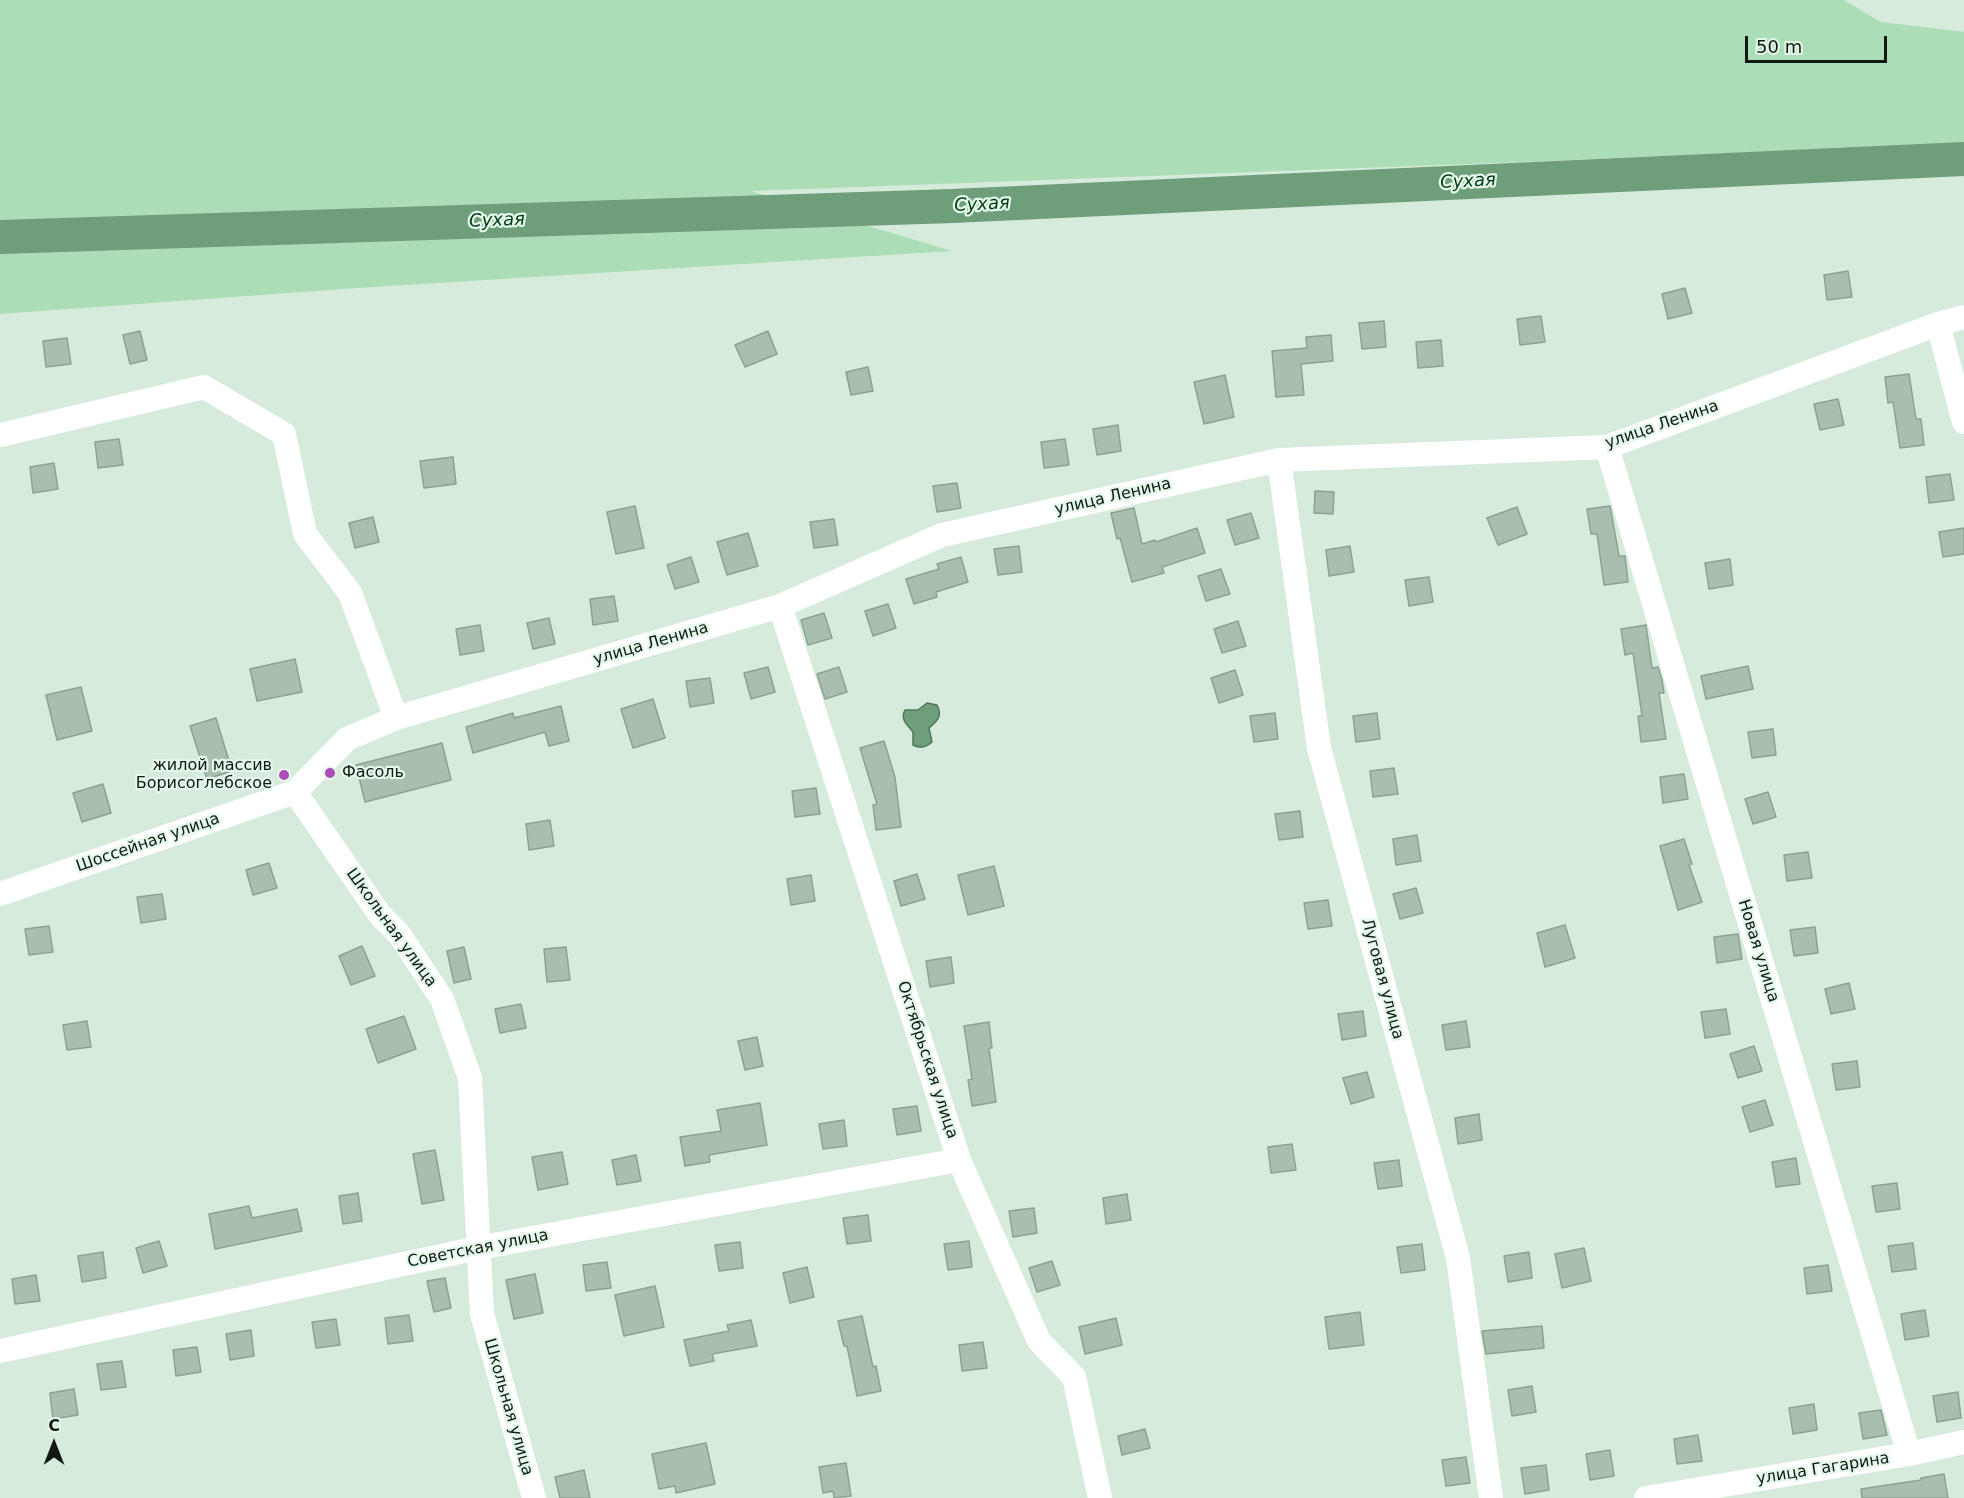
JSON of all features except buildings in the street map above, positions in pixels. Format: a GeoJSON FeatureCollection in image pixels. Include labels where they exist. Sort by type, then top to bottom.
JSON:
{"type":"FeatureCollection","features":[{"type":"Feature","properties":{"kind":"street","name":"улица Ленина"},"geometry":{"type":"LineString","coordinates":[[296,792],[347,739],[396,718],[780,606],[942,535],[1279,460],[1607,447],[1964,316]]}},
{"type":"Feature","properties":{"kind":"street"},"geometry":{"type":"LineString","coordinates":[[1938,324],[1964,422]]}},
{"type":"Feature","properties":{"kind":"street"},"geometry":{"type":"LineString","coordinates":[[0,435],[204,387],[284,434],[305,534],[350,593],[396,718]]}},
{"type":"Feature","properties":{"kind":"street","name":"Новая улица"},"geometry":{"type":"LineString","coordinates":[[1607,447],[1909,1454]]}},
{"type":"Feature","properties":{"kind":"street","name":"Луговая улица"},"geometry":{"type":"LineString","coordinates":[[1279,460],[1319,748],[1458,1258],[1491,1498]]}},
{"type":"Feature","properties":{"kind":"street","name":"Октябрьская улица"},"geometry":{"type":"LineString","coordinates":[[780,606],[959,1160],[1039,1341],[1074,1377],[1100,1498]]}},
{"type":"Feature","properties":{"kind":"street","name":"Шоссейная улица"},"geometry":{"type":"LineString","coordinates":[[0,894],[296,792]]}},
{"type":"Feature","properties":{"kind":"street","name":"Школьная улица"},"geometry":{"type":"LineString","coordinates":[[296,792],[380,915],[399,934],[442,999],[470,1078],[482,1314],[534,1498]]}},
{"type":"Feature","properties":{"kind":"street","name":"Советская улица"},"geometry":{"type":"LineString","coordinates":[[0,1351],[478,1248],[959,1160]]}},
{"type":"Feature","properties":{"kind":"street","name":"улица Гагарина"},"geometry":{"type":"LineString","coordinates":[[1646,1498],[1909,1454],[1964,1442]]}},
{"type":"Feature","properties":{"kind":"shaded area"},"geometry":{"type":"Polygon","coordinates":[[[0,0],[1844,0],[1881,22],[1964,32],[1964,143],[751,191],[952,251],[357,288],[0,314],[0,0]]]}},
{"type":"Feature","properties":{"kind":"shaded area"},"geometry":{"type":"Polygon","coordinates":[[[927,703],[937,705],[939,715],[937,721],[929,728],[932,742],[918,747],[913,745],[913,732],[903,717],[905,710],[918,710],[927,703]]]}},
{"type":"Feature","properties":{"kind":"waterway","name":"Сухая"},"geometry":{"type":"LineString","coordinates":[[0,237],[953,206],[1964,159]]}},
{"type":"Feature","properties":{"kind":"place","name":"Фасоль"},"geometry":{"type":"Point","coordinates":[330,773]}},
{"type":"Feature","properties":{"kind":"place","name":"жилой массив Борисоглебское"},"geometry":{"type":"Point","coordinates":[284,775]}}]}
